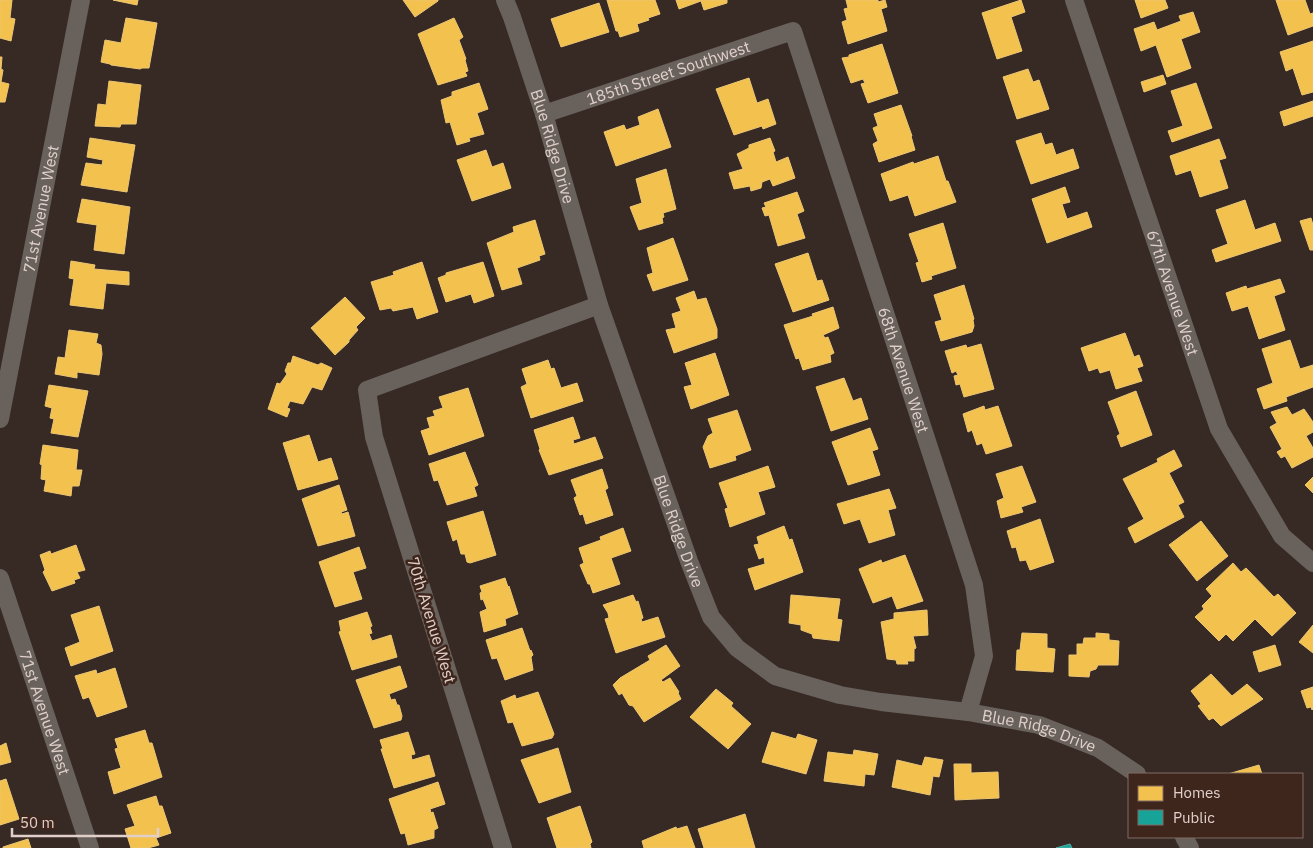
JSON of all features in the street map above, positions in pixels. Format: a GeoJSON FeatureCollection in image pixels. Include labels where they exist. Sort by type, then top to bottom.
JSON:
{"type":"FeatureCollection","features":[{"type":"Feature","properties":{"kind":"street","name":"71st Avenue West"},"geometry":{"type":"LineString","coordinates":[[0,418],[81,0]]}},
{"type":"Feature","properties":{"kind":"street","name":"Blue Ridge Drive"},"geometry":{"type":"LineString","coordinates":[[505,0],[544,114],[599,305],[689,561],[711,617],[737,648],[775,676],[840,695],[881,702],[968,712],[1039,724],[1098,748],[1136,773]]}},
{"type":"Feature","properties":{"kind":"street","name":"67th Avenue West"},"geometry":{"type":"LineString","coordinates":[[1074,0],[1219,429],[1282,536],[1313,563]]}},
{"type":"Feature","properties":{"kind":"street","name":"185th Street Southwest"},"geometry":{"type":"LineString","coordinates":[[544,114],[793,31]]}},
{"type":"Feature","properties":{"kind":"street","name":"68th Avenue West"},"geometry":{"type":"LineString","coordinates":[[793,31],[974,585],[984,656],[968,712]]}},
{"type":"Feature","properties":{"kind":"street","name":"70th Avenue West"},"geometry":{"type":"LineString","coordinates":[[503,848],[374,437],[367,390],[599,305]]}},
{"type":"Feature","properties":{"kind":"street","name":"71st Avenue West"},"geometry":{"type":"LineString","coordinates":[[0,578],[90,848]]}},
{"type":"Feature","properties":{"kind":"building: Homes"},"geometry":{"type":"Polygon","coordinates":[[[0,0],[12,0],[10,18],[15,19],[11,41],[0,38],[0,0]]]}},
{"type":"Feature","properties":{"kind":"building: Homes"},"geometry":{"type":"Polygon","coordinates":[[[113,0],[138,0],[137,5],[113,0]]]}},
{"type":"Feature","properties":{"kind":"building: Homes"},"geometry":{"type":"Polygon","coordinates":[[[403,0],[438,0],[438,1],[415,17],[403,0]]]}},
{"type":"Feature","properties":{"kind":"building: Homes"},"geometry":{"type":"Polygon","coordinates":[[[607,0],[655,0],[660,14],[637,24],[639,31],[620,37],[618,31],[616,31],[607,0]]]}},
{"type":"Feature","properties":{"kind":"building: Homes"},"geometry":{"type":"Polygon","coordinates":[[[676,0],[727,0],[727,3],[704,10],[701,1],[679,9],[676,0]]]}},
{"type":"Feature","properties":{"kind":"building: Homes"},"geometry":{"type":"Polygon","coordinates":[[[846,0],[878,0],[878,2],[885,0],[887,7],[881,9],[887,31],[848,44],[842,22],[847,20],[844,9],[848,8],[846,0]]]}},
{"type":"Feature","properties":{"kind":"building: Homes"},"geometry":{"type":"Polygon","coordinates":[[[1021,0],[1025,12],[1011,17],[1022,51],[997,59],[982,13],[1021,0]]]}},
{"type":"Feature","properties":{"kind":"building: Homes"},"geometry":{"type":"Polygon","coordinates":[[[1135,0],[1165,0],[1168,8],[1141,18],[1135,0]]]}},
{"type":"Feature","properties":{"kind":"building: Homes"},"geometry":{"type":"Polygon","coordinates":[[[1276,0],[1305,0],[1310,14],[1313,13],[1313,26],[1288,35],[1276,0]]]}},
{"type":"Feature","properties":{"kind":"building: Homes"},"geometry":{"type":"Polygon","coordinates":[[[599,3],[609,32],[561,47],[551,19],[599,3]]]}},
{"type":"Feature","properties":{"kind":"building: Homes"},"geometry":{"type":"Polygon","coordinates":[[[1193,12],[1200,32],[1181,39],[1191,68],[1167,77],[1156,45],[1141,51],[1134,29],[1154,22],[1157,30],[1181,21],[1179,16],[1193,12]]]}},
{"type":"Feature","properties":{"kind":"building: Homes"},"geometry":{"type":"Polygon","coordinates":[[[126,18],[157,23],[149,68],[140,69],[101,62],[105,40],[121,43],[126,18]]]}},
{"type":"Feature","properties":{"kind":"building: Homes"},"geometry":{"type":"Polygon","coordinates":[[[454,18],[463,37],[459,40],[466,59],[468,71],[465,72],[467,76],[438,85],[418,34],[454,18]]]}},
{"type":"Feature","properties":{"kind":"building: Homes"},"geometry":{"type":"Polygon","coordinates":[[[1313,41],[1313,92],[1302,95],[1293,68],[1286,71],[1280,52],[1313,41]]]}},
{"type":"Feature","properties":{"kind":"building: Homes"},"geometry":{"type":"Polygon","coordinates":[[[882,44],[898,93],[868,103],[861,84],[865,83],[863,79],[851,83],[842,58],[882,44]]]}},
{"type":"Feature","properties":{"kind":"building: Homes"},"geometry":{"type":"Polygon","coordinates":[[[0,57],[2,57],[1,69],[3,70],[1,82],[9,84],[5,102],[0,102],[0,57]]]}},
{"type":"Feature","properties":{"kind":"building: Homes"},"geometry":{"type":"Polygon","coordinates":[[[1028,69],[1033,82],[1039,80],[1049,109],[1017,119],[1003,77],[1028,69]]]}},
{"type":"Feature","properties":{"kind":"building: Homes"},"geometry":{"type":"Polygon","coordinates":[[[1163,75],[1166,84],[1144,92],[1141,82],[1163,75]]]}},
{"type":"Feature","properties":{"kind":"building: Homes"},"geometry":{"type":"Polygon","coordinates":[[[749,78],[757,103],[768,99],[776,124],[763,129],[762,126],[734,135],[716,89],[749,78]]]}},
{"type":"Feature","properties":{"kind":"building: Homes"},"geometry":{"type":"Polygon","coordinates":[[[109,81],[141,85],[136,124],[121,124],[120,127],[95,126],[98,104],[106,105],[109,81]]]}},
{"type":"Feature","properties":{"kind":"building: Homes"},"geometry":{"type":"Polygon","coordinates":[[[479,83],[488,109],[477,113],[484,134],[469,138],[470,141],[457,145],[450,122],[446,123],[441,100],[452,96],[452,92],[479,83]]]}},
{"type":"Feature","properties":{"kind":"building: Homes"},"geometry":{"type":"Polygon","coordinates":[[[1196,83],[1212,128],[1172,142],[1168,131],[1183,126],[1171,91],[1196,83]]]}},
{"type":"Feature","properties":{"kind":"building: Homes"},"geometry":{"type":"Polygon","coordinates":[[[1313,101],[1313,116],[1284,126],[1280,112],[1313,101]]]}},
{"type":"Feature","properties":{"kind":"building: Homes"},"geometry":{"type":"Polygon","coordinates":[[[901,105],[915,150],[879,162],[873,144],[878,141],[873,128],[878,126],[874,114],[901,105]]]}},
{"type":"Feature","properties":{"kind":"building: Homes"},"geometry":{"type":"Polygon","coordinates":[[[658,109],[671,147],[616,166],[604,132],[624,125],[626,130],[640,125],[638,117],[658,109]]]}},
{"type":"Feature","properties":{"kind":"building: Homes"},"geometry":{"type":"Polygon","coordinates":[[[1041,133],[1045,145],[1052,143],[1056,155],[1073,149],[1079,168],[1031,184],[1016,141],[1041,133]]]}},
{"type":"Feature","properties":{"kind":"building: Homes"},"geometry":{"type":"Polygon","coordinates":[[[90,138],[135,145],[127,192],[81,185],[86,163],[102,165],[103,160],[87,157],[90,138]]]}},
{"type":"Feature","properties":{"kind":"building: Homes"},"geometry":{"type":"Polygon","coordinates":[[[770,138],[775,151],[773,152],[776,162],[788,157],[795,178],[773,186],[770,179],[762,182],[761,188],[751,191],[750,186],[734,189],[729,173],[743,169],[737,154],[749,148],[749,145],[770,138]]]}},
{"type":"Feature","properties":{"kind":"building: Homes"},"geometry":{"type":"Polygon","coordinates":[[[1219,139],[1226,158],[1219,160],[1228,188],[1200,197],[1191,170],[1176,175],[1170,156],[1219,139]]]}},
{"type":"Feature","properties":{"kind":"building: Homes"},"geometry":{"type":"Polygon","coordinates":[[[486,150],[492,167],[503,163],[511,188],[472,201],[457,160],[486,150]]]}},
{"type":"Feature","properties":{"kind":"building: Homes"},"geometry":{"type":"Polygon","coordinates":[[[938,156],[946,181],[948,181],[956,202],[915,216],[908,195],[890,201],[881,174],[913,162],[914,164],[938,156]]]}},
{"type":"Feature","properties":{"kind":"building: Homes"},"geometry":{"type":"Polygon","coordinates":[[[666,169],[676,209],[663,213],[663,223],[639,230],[630,207],[642,203],[636,179],[666,169]]]}},
{"type":"Feature","properties":{"kind":"building: Homes"},"geometry":{"type":"Polygon","coordinates":[[[1065,187],[1070,202],[1062,204],[1067,219],[1087,212],[1092,227],[1047,243],[1032,199],[1065,187]]]}},
{"type":"Feature","properties":{"kind":"building: Homes"},"geometry":{"type":"Polygon","coordinates":[[[797,192],[804,211],[797,214],[805,238],[778,246],[769,215],[765,216],[762,208],[766,207],[764,203],[797,192]]]}},
{"type":"Feature","properties":{"kind":"building: Homes"},"geometry":{"type":"Polygon","coordinates":[[[82,199],[130,207],[124,254],[94,250],[97,225],[77,222],[82,199]]]}},
{"type":"Feature","properties":{"kind":"building: Homes"},"geometry":{"type":"Polygon","coordinates":[[[1245,200],[1255,230],[1275,223],[1281,241],[1216,262],[1212,250],[1228,244],[1216,210],[1245,200]]]}},
{"type":"Feature","properties":{"kind":"building: Homes"},"geometry":{"type":"Polygon","coordinates":[[[1311,218],[1313,225],[1313,250],[1310,250],[1300,221],[1311,218]]]}},
{"type":"Feature","properties":{"kind":"building: Homes"},"geometry":{"type":"Polygon","coordinates":[[[535,220],[545,254],[539,256],[540,260],[517,268],[522,284],[502,290],[487,243],[514,232],[513,227],[535,220]]]}},
{"type":"Feature","properties":{"kind":"building: Homes"},"geometry":{"type":"Polygon","coordinates":[[[943,223],[956,268],[931,276],[932,279],[922,282],[916,263],[919,262],[909,234],[943,223]]]}},
{"type":"Feature","properties":{"kind":"building: Homes"},"geometry":{"type":"Polygon","coordinates":[[[673,238],[688,280],[653,291],[647,275],[653,273],[647,248],[673,238]]]}},
{"type":"Feature","properties":{"kind":"building: Homes"},"geometry":{"type":"Polygon","coordinates":[[[808,253],[817,281],[822,280],[829,300],[793,312],[775,264],[808,253]]]}},
{"type":"Feature","properties":{"kind":"building: Homes"},"geometry":{"type":"Polygon","coordinates":[[[71,261],[95,265],[94,269],[129,272],[129,285],[106,283],[103,309],[70,305],[74,279],[69,278],[71,261]]]}},
{"type":"Feature","properties":{"kind":"building: Homes"},"geometry":{"type":"Polygon","coordinates":[[[422,262],[438,312],[417,319],[413,307],[393,311],[391,308],[380,310],[371,282],[394,275],[393,272],[422,262]]]}},
{"type":"Feature","properties":{"kind":"building: Homes"},"geometry":{"type":"Polygon","coordinates":[[[483,262],[494,296],[474,303],[471,294],[446,302],[438,278],[446,275],[446,273],[483,262]]]}},
{"type":"Feature","properties":{"kind":"building: Homes"},"geometry":{"type":"Polygon","coordinates":[[[1280,279],[1285,292],[1274,296],[1285,330],[1259,339],[1248,306],[1232,311],[1226,293],[1246,286],[1247,289],[1280,279]]]}},
{"type":"Feature","properties":{"kind":"building: Homes"},"geometry":{"type":"Polygon","coordinates":[[[964,285],[974,319],[972,332],[941,341],[935,322],[942,320],[934,295],[964,285]]]}},
{"type":"Feature","properties":{"kind":"building: Homes"},"geometry":{"type":"Polygon","coordinates":[[[694,291],[697,300],[706,298],[717,329],[717,338],[674,353],[666,330],[676,328],[672,314],[681,311],[676,298],[694,291]]]}},
{"type":"Feature","properties":{"kind":"building: Homes"},"geometry":{"type":"Polygon","coordinates":[[[345,297],[365,318],[356,327],[358,330],[349,342],[335,355],[311,328],[345,297]]]}},
{"type":"Feature","properties":{"kind":"building: Homes"},"geometry":{"type":"Polygon","coordinates":[[[833,307],[839,328],[823,335],[825,338],[828,337],[834,353],[830,355],[831,362],[803,370],[799,358],[796,359],[784,325],[813,316],[812,314],[833,307]]]}},
{"type":"Feature","properties":{"kind":"building: Homes"},"geometry":{"type":"Polygon","coordinates":[[[69,330],[98,334],[96,343],[101,345],[102,354],[99,375],[77,372],[77,378],[55,374],[58,357],[65,358],[69,330]]]}},
{"type":"Feature","properties":{"kind":"building: Homes"},"geometry":{"type":"Polygon","coordinates":[[[1125,333],[1134,357],[1139,355],[1143,366],[1137,368],[1142,381],[1116,389],[1110,370],[1100,373],[1098,368],[1089,371],[1081,348],[1125,333]]]}},
{"type":"Feature","properties":{"kind":"building: Homes"},"geometry":{"type":"Polygon","coordinates":[[[1290,340],[1300,369],[1313,365],[1313,387],[1286,397],[1287,401],[1264,409],[1257,389],[1273,383],[1262,349],[1290,340]]]}},
{"type":"Feature","properties":{"kind":"building: Homes"},"geometry":{"type":"Polygon","coordinates":[[[981,344],[994,389],[964,397],[960,384],[956,385],[954,376],[958,375],[956,371],[952,373],[945,351],[966,345],[967,348],[981,344]]]}},
{"type":"Feature","properties":{"kind":"building: Homes"},"geometry":{"type":"Polygon","coordinates":[[[715,353],[729,395],[691,409],[684,387],[692,385],[685,363],[715,353]]]}},
{"type":"Feature","properties":{"kind":"building: Homes"},"geometry":{"type":"Polygon","coordinates":[[[293,356],[318,365],[321,363],[332,368],[322,390],[312,387],[303,404],[290,401],[287,408],[290,409],[287,417],[268,409],[277,383],[280,384],[287,374],[285,371],[288,363],[291,363],[293,356]]]}},
{"type":"Feature","properties":{"kind":"building: Homes"},"geometry":{"type":"Polygon","coordinates":[[[548,360],[551,369],[554,368],[561,388],[577,383],[583,401],[531,418],[521,387],[527,384],[522,369],[548,360]]]}},
{"type":"Feature","properties":{"kind":"building: Homes"},"geometry":{"type":"Polygon","coordinates":[[[844,378],[853,401],[861,398],[868,419],[831,431],[816,387],[844,378]]]}},
{"type":"Feature","properties":{"kind":"building: Homes"},"geometry":{"type":"Polygon","coordinates":[[[49,385],[88,391],[78,437],[51,433],[54,419],[50,418],[52,408],[45,406],[49,385]]]}},
{"type":"Feature","properties":{"kind":"building: Homes"},"geometry":{"type":"Polygon","coordinates":[[[468,388],[484,436],[429,455],[421,431],[430,428],[427,418],[435,416],[433,411],[443,408],[439,397],[468,388]]]}},
{"type":"Feature","properties":{"kind":"building: Homes"},"geometry":{"type":"Polygon","coordinates":[[[1136,391],[1152,435],[1121,447],[1117,436],[1120,434],[1108,402],[1136,391]]]}},
{"type":"Feature","properties":{"kind":"building: Homes"},"geometry":{"type":"Polygon","coordinates":[[[984,406],[985,410],[998,406],[1012,446],[986,454],[982,443],[977,445],[972,430],[968,432],[963,414],[984,406]]]}},
{"type":"Feature","properties":{"kind":"building: Homes"},"geometry":{"type":"Polygon","coordinates":[[[1287,407],[1292,415],[1304,409],[1313,422],[1313,432],[1306,436],[1313,448],[1313,457],[1292,468],[1285,456],[1281,458],[1277,452],[1282,449],[1270,427],[1277,423],[1271,412],[1287,407]]]}},
{"type":"Feature","properties":{"kind":"building: Homes"},"geometry":{"type":"Polygon","coordinates":[[[737,410],[751,450],[735,456],[736,460],[710,468],[703,447],[708,436],[713,433],[708,419],[737,410]]]}},
{"type":"Feature","properties":{"kind":"building: Homes"},"geometry":{"type":"Polygon","coordinates":[[[573,417],[580,438],[573,440],[574,444],[595,437],[603,458],[549,475],[539,450],[534,430],[573,417]]]}},
{"type":"Feature","properties":{"kind":"building: Homes"},"geometry":{"type":"Polygon","coordinates":[[[870,428],[878,449],[872,451],[880,475],[848,485],[832,442],[870,428]]]}},
{"type":"Feature","properties":{"kind":"building: Homes"},"geometry":{"type":"Polygon","coordinates":[[[309,435],[318,462],[331,458],[338,479],[298,490],[283,443],[309,435]]]}},
{"type":"Feature","properties":{"kind":"building: Homes"},"geometry":{"type":"Polygon","coordinates":[[[43,445],[78,450],[76,470],[82,470],[79,486],[72,486],[71,496],[44,491],[46,480],[41,479],[42,465],[40,464],[43,445]]]}},
{"type":"Feature","properties":{"kind":"building: Homes"},"geometry":{"type":"Polygon","coordinates":[[[1174,450],[1182,466],[1169,473],[1184,502],[1178,505],[1184,517],[1135,543],[1128,528],[1144,519],[1123,479],[1158,462],[1157,459],[1174,450]]]}},
{"type":"Feature","properties":{"kind":"building: Homes"},"geometry":{"type":"Polygon","coordinates":[[[465,452],[478,485],[474,487],[477,496],[447,505],[438,480],[434,481],[429,464],[465,452]]]}},
{"type":"Feature","properties":{"kind":"building: Homes"},"geometry":{"type":"Polygon","coordinates":[[[768,466],[775,487],[758,492],[765,514],[730,527],[725,509],[728,508],[719,483],[768,466]]]}},
{"type":"Feature","properties":{"kind":"building: Homes"},"geometry":{"type":"Polygon","coordinates":[[[1022,466],[1036,502],[1021,507],[1023,512],[1001,518],[997,501],[1004,498],[996,474],[1022,466]]]}},
{"type":"Feature","properties":{"kind":"building: Homes"},"geometry":{"type":"Polygon","coordinates":[[[602,469],[608,488],[605,490],[613,515],[586,524],[583,514],[580,515],[574,498],[577,496],[571,480],[602,469]]]}},
{"type":"Feature","properties":{"kind":"building: Homes"},"geometry":{"type":"Polygon","coordinates":[[[1313,477],[1313,493],[1305,485],[1313,477]]]}},
{"type":"Feature","properties":{"kind":"building: Homes"},"geometry":{"type":"Polygon","coordinates":[[[339,485],[347,510],[341,512],[342,514],[348,512],[355,536],[318,546],[302,499],[339,485]]]}},
{"type":"Feature","properties":{"kind":"building: Homes"},"geometry":{"type":"Polygon","coordinates":[[[889,489],[896,508],[888,510],[895,535],[869,543],[860,519],[844,524],[837,504],[889,489]]]}},
{"type":"Feature","properties":{"kind":"building: Homes"},"geometry":{"type":"Polygon","coordinates":[[[483,511],[496,555],[470,563],[467,562],[465,554],[461,554],[457,539],[453,541],[447,522],[483,511]]]}},
{"type":"Feature","properties":{"kind":"building: Homes"},"geometry":{"type":"Polygon","coordinates":[[[1040,519],[1054,562],[1030,570],[1026,560],[1020,561],[1016,547],[1012,548],[1007,531],[1040,519]]]}},
{"type":"Feature","properties":{"kind":"building: Homes"},"geometry":{"type":"Polygon","coordinates":[[[1201,521],[1228,556],[1197,581],[1169,545],[1201,521]]]}},
{"type":"Feature","properties":{"kind":"building: Homes"},"geometry":{"type":"Polygon","coordinates":[[[784,526],[789,540],[792,539],[803,572],[755,590],[748,569],[765,564],[764,557],[759,559],[754,545],[759,544],[757,537],[784,526]]]}},
{"type":"Feature","properties":{"kind":"building: Homes"},"geometry":{"type":"Polygon","coordinates":[[[623,528],[631,551],[611,558],[620,584],[593,593],[580,565],[584,563],[579,548],[601,540],[600,537],[623,528]]]}},
{"type":"Feature","properties":{"kind":"building: Homes"},"geometry":{"type":"Polygon","coordinates":[[[76,545],[85,570],[77,572],[80,578],[74,580],[75,583],[52,591],[43,572],[45,570],[40,555],[50,551],[51,554],[76,545]]]}},
{"type":"Feature","properties":{"kind":"building: Homes"},"geometry":{"type":"Polygon","coordinates":[[[359,547],[366,568],[353,572],[362,599],[335,607],[319,562],[359,547]]]}},
{"type":"Feature","properties":{"kind":"building: Homes"},"geometry":{"type":"Polygon","coordinates":[[[905,555],[923,601],[897,609],[892,596],[873,603],[859,569],[881,560],[882,563],[905,555]]]}},
{"type":"Feature","properties":{"kind":"building: Homes"},"geometry":{"type":"Polygon","coordinates":[[[1233,563],[1241,572],[1246,568],[1274,597],[1278,594],[1296,613],[1272,636],[1255,619],[1233,641],[1226,634],[1219,641],[1195,617],[1204,609],[1202,606],[1212,596],[1206,589],[1233,563]]]}},
{"type":"Feature","properties":{"kind":"building: Homes"},"geometry":{"type":"Polygon","coordinates":[[[505,578],[518,614],[505,619],[506,625],[484,632],[480,612],[487,609],[483,599],[481,600],[480,593],[482,592],[480,586],[505,578]]]}},
{"type":"Feature","properties":{"kind":"building: Homes"},"geometry":{"type":"Polygon","coordinates":[[[633,595],[636,602],[638,601],[643,618],[641,619],[642,622],[658,617],[665,637],[616,653],[605,619],[609,618],[608,613],[603,605],[633,595]]]}},
{"type":"Feature","properties":{"kind":"building: Homes"},"geometry":{"type":"Polygon","coordinates":[[[791,595],[840,599],[837,619],[842,620],[839,641],[813,638],[812,634],[801,630],[801,625],[789,623],[791,595]]]}},
{"type":"Feature","properties":{"kind":"building: Homes"},"geometry":{"type":"Polygon","coordinates":[[[99,606],[113,651],[71,666],[65,648],[80,642],[71,615],[99,606]]]}},
{"type":"Feature","properties":{"kind":"building: Homes"},"geometry":{"type":"Polygon","coordinates":[[[927,610],[928,635],[913,636],[916,648],[914,649],[914,661],[907,661],[908,664],[897,664],[896,660],[887,659],[881,622],[894,619],[894,613],[927,610]]]}},
{"type":"Feature","properties":{"kind":"building: Homes"},"geometry":{"type":"Polygon","coordinates":[[[367,612],[372,626],[370,627],[372,633],[369,634],[372,641],[391,635],[397,657],[352,670],[339,632],[341,631],[339,621],[367,612]]]}},
{"type":"Feature","properties":{"kind":"building: Homes"},"geometry":{"type":"Polygon","coordinates":[[[1313,625],[1313,653],[1299,642],[1313,625]]]}},
{"type":"Feature","properties":{"kind":"building: Homes"},"geometry":{"type":"Polygon","coordinates":[[[522,628],[533,655],[531,657],[533,670],[505,680],[497,658],[492,659],[486,640],[522,628]]]}},
{"type":"Feature","properties":{"kind":"building: Homes"},"geometry":{"type":"Polygon","coordinates":[[[1022,633],[1047,634],[1047,648],[1055,649],[1053,672],[1016,670],[1017,650],[1020,650],[1022,633]]]}},
{"type":"Feature","properties":{"kind":"building: Homes"},"geometry":{"type":"Polygon","coordinates":[[[1096,633],[1109,634],[1109,640],[1119,641],[1118,665],[1098,665],[1096,669],[1090,671],[1089,677],[1069,676],[1069,655],[1077,655],[1077,644],[1083,644],[1084,638],[1096,638],[1096,633]]]}},
{"type":"Feature","properties":{"kind":"building: Homes"},"geometry":{"type":"Polygon","coordinates":[[[666,645],[680,666],[661,680],[663,682],[670,678],[681,699],[644,722],[633,706],[629,705],[622,693],[619,695],[613,685],[620,678],[650,660],[648,656],[666,645]]]}},
{"type":"Feature","properties":{"kind":"building: Homes"},"geometry":{"type":"Polygon","coordinates":[[[1275,645],[1281,665],[1259,672],[1253,652],[1275,645]]]}},
{"type":"Feature","properties":{"kind":"building: Homes"},"geometry":{"type":"Polygon","coordinates":[[[400,666],[407,687],[389,694],[391,700],[395,699],[397,705],[399,705],[402,716],[401,720],[374,728],[356,680],[400,666]]]}},
{"type":"Feature","properties":{"kind":"building: Homes"},"geometry":{"type":"Polygon","coordinates":[[[115,668],[127,707],[97,717],[89,697],[83,699],[75,676],[96,670],[97,674],[115,668]]]}},
{"type":"Feature","properties":{"kind":"building: Homes"},"geometry":{"type":"Polygon","coordinates":[[[1211,674],[1232,696],[1247,684],[1263,699],[1221,726],[1213,718],[1209,720],[1198,706],[1201,704],[1191,691],[1211,674]]]}},
{"type":"Feature","properties":{"kind":"building: Homes"},"geometry":{"type":"Polygon","coordinates":[[[1313,687],[1312,710],[1311,707],[1307,708],[1301,691],[1313,687]]]}},
{"type":"Feature","properties":{"kind":"building: Homes"},"geometry":{"type":"Polygon","coordinates":[[[716,689],[733,703],[731,706],[751,724],[728,749],[690,717],[716,689]]]}},
{"type":"Feature","properties":{"kind":"building: Homes"},"geometry":{"type":"Polygon","coordinates":[[[538,692],[554,734],[552,738],[522,746],[513,722],[508,723],[501,701],[515,695],[516,699],[538,692]]]}},
{"type":"Feature","properties":{"kind":"building: Homes"},"geometry":{"type":"Polygon","coordinates":[[[145,730],[149,743],[152,743],[162,777],[114,794],[108,772],[121,768],[115,749],[118,748],[115,739],[145,730]]]}},
{"type":"Feature","properties":{"kind":"building: Homes"},"geometry":{"type":"Polygon","coordinates":[[[408,732],[415,754],[411,755],[412,760],[429,755],[435,776],[394,788],[381,749],[383,749],[380,740],[408,732]]]}},
{"type":"Feature","properties":{"kind":"building: Homes"},"geometry":{"type":"Polygon","coordinates":[[[772,732],[796,739],[798,734],[817,740],[806,774],[762,762],[772,732]]]}},
{"type":"Feature","properties":{"kind":"building: Homes"},"geometry":{"type":"Polygon","coordinates":[[[6,743],[11,762],[0,765],[0,746],[6,743]]]}},
{"type":"Feature","properties":{"kind":"building: Homes"},"geometry":{"type":"Polygon","coordinates":[[[558,748],[571,792],[539,803],[521,760],[558,748]]]}},
{"type":"Feature","properties":{"kind":"building: Homes"},"geometry":{"type":"Polygon","coordinates":[[[854,750],[878,754],[874,775],[865,774],[864,786],[824,781],[828,752],[853,755],[854,750]]]}},
{"type":"Feature","properties":{"kind":"building: Homes"},"geometry":{"type":"Polygon","coordinates":[[[925,757],[943,760],[939,777],[933,776],[930,795],[892,787],[897,760],[922,766],[925,757]]]}},
{"type":"Feature","properties":{"kind":"building: Homes"},"geometry":{"type":"Polygon","coordinates":[[[954,764],[971,764],[971,773],[998,772],[999,798],[955,800],[954,764]]]}},
{"type":"Feature","properties":{"kind":"building: Homes"},"geometry":{"type":"Polygon","coordinates":[[[1259,765],[1262,773],[1231,773],[1259,765]]]}},
{"type":"Feature","properties":{"kind":"building: Homes"},"geometry":{"type":"Polygon","coordinates":[[[6,779],[19,819],[0,825],[0,781],[6,779]]]}},
{"type":"Feature","properties":{"kind":"building: Homes"},"geometry":{"type":"Polygon","coordinates":[[[438,782],[445,804],[430,809],[431,813],[433,812],[438,828],[434,830],[434,838],[408,845],[405,833],[401,834],[389,799],[438,782]]]}},
{"type":"Feature","properties":{"kind":"building: Homes"},"geometry":{"type":"Polygon","coordinates":[[[156,796],[159,806],[162,806],[171,833],[156,838],[159,845],[148,848],[131,848],[125,829],[135,826],[127,805],[156,796]]]}},
{"type":"Feature","properties":{"kind":"building: Homes"},"geometry":{"type":"Polygon","coordinates":[[[580,806],[592,842],[590,844],[591,848],[557,848],[547,818],[580,806]]]}},
{"type":"Feature","properties":{"kind":"building: Homes"},"geometry":{"type":"Polygon","coordinates":[[[745,814],[755,848],[704,848],[698,829],[745,814]]]}},
{"type":"Feature","properties":{"kind":"building: Homes"},"geometry":{"type":"Polygon","coordinates":[[[687,826],[695,848],[644,848],[642,841],[676,827],[677,829],[687,826]]]}},
{"type":"Feature","properties":{"kind":"building: Homes"},"geometry":{"type":"Polygon","coordinates":[[[28,839],[31,848],[3,848],[3,847],[28,839]]]}},
{"type":"Feature","properties":{"kind":"building: Public"},"geometry":{"type":"Polygon","coordinates":[[[1070,844],[1072,848],[1056,848],[1070,844]]]}}]}
